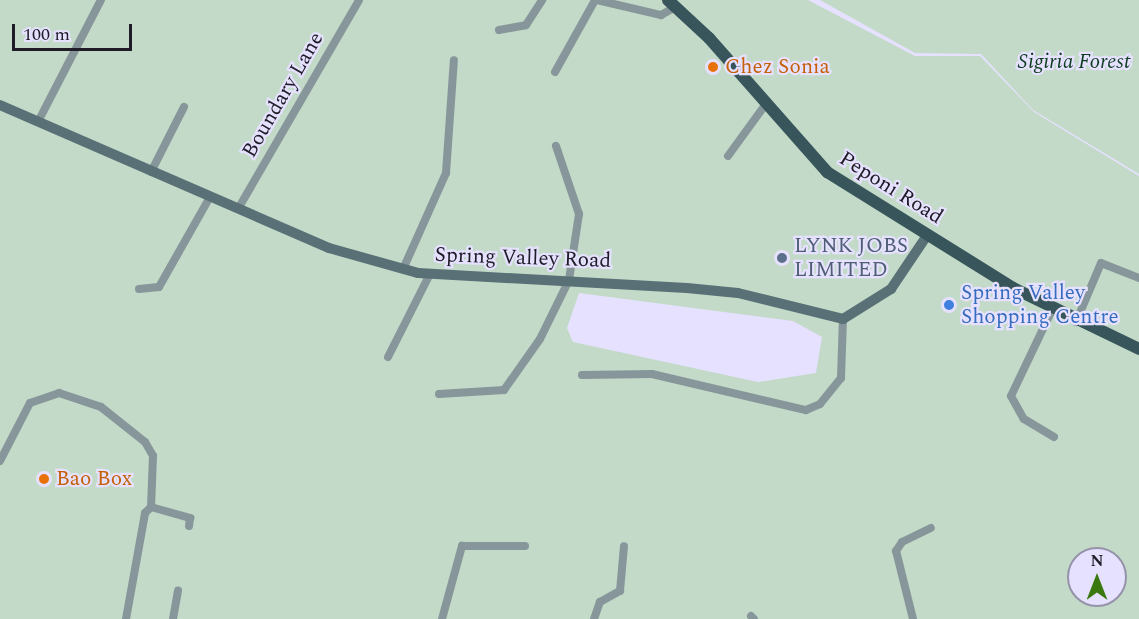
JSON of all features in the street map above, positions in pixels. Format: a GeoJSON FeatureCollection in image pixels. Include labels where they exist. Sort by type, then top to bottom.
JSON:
{"type":"FeatureCollection","features":[{"type":"Feature","properties":{"kind":"main road","name":"Peponi Road"},"geometry":{"type":"LineString","coordinates":[[673,3],[827,172],[1052,310],[1138,346]]}},
{"type":"Feature","properties":{"kind":"street"},"geometry":{"type":"LineString","coordinates":[[40,118],[101,0]]}},
{"type":"Feature","properties":{"kind":"street","name":"Boundary Lane"},"geometry":{"type":"LineString","coordinates":[[238,209],[359,0]]}},
{"type":"Feature","properties":{"kind":"street"},"geometry":{"type":"LineString","coordinates":[[499,30],[526,25],[542,0]]}},
{"type":"Feature","properties":{"kind":"street"},"geometry":{"type":"LineString","coordinates":[[555,72],[596,0],[661,15],[673,3]]}},
{"type":"Feature","properties":{"kind":"street"},"geometry":{"type":"LineString","coordinates":[[404,267],[446,173],[454,60]]}},
{"type":"Feature","properties":{"kind":"street","name":"Spring Valley Road"},"geometry":{"type":"LineString","coordinates":[[0,105],[40,118],[152,172],[329,248],[430,274],[569,280],[738,293],[843,320]]}},
{"type":"Feature","properties":{"kind":"street"},"geometry":{"type":"LineString","coordinates":[[728,156],[765,105]]}},
{"type":"Feature","properties":{"kind":"street"},"geometry":{"type":"LineString","coordinates":[[152,172],[184,107]]}},
{"type":"Feature","properties":{"kind":"street"},"geometry":{"type":"LineString","coordinates":[[439,394],[504,390],[540,339],[569,280],[579,214],[555,146]]}},
{"type":"Feature","properties":{"kind":"street"},"geometry":{"type":"LineString","coordinates":[[139,289],[159,287],[210,197]]}},
{"type":"Feature","properties":{"kind":"street"},"geometry":{"type":"LineString","coordinates":[[582,375],[652,374],[806,410],[820,404],[841,378],[843,320],[891,289],[928,234]]}},
{"type":"Feature","properties":{"kind":"street"},"geometry":{"type":"LineString","coordinates":[[1077,322],[1101,263],[1139,278]]}},
{"type":"Feature","properties":{"kind":"street"},"geometry":{"type":"LineString","coordinates":[[388,357],[430,274]]}},
{"type":"Feature","properties":{"kind":"street"},"geometry":{"type":"LineString","coordinates":[[1052,310],[1011,396],[1024,419],[1054,437]]}},
{"type":"Feature","properties":{"kind":"street"},"geometry":{"type":"LineString","coordinates":[[0,461],[30,402],[59,393],[100,407],[145,442],[153,456],[151,507],[142,524],[126,619]]}},
{"type":"Feature","properties":{"kind":"street"},"geometry":{"type":"LineString","coordinates":[[151,507],[190,518],[189,526]]}},
{"type":"Feature","properties":{"kind":"street"},"geometry":{"type":"LineString","coordinates":[[913,619],[896,551],[931,528]]}},
{"type":"Feature","properties":{"kind":"street"},"geometry":{"type":"LineString","coordinates":[[442,619],[462,546],[525,546]]}},
{"type":"Feature","properties":{"kind":"street"},"geometry":{"type":"LineString","coordinates":[[594,619],[600,602],[620,591],[624,546]]}},
{"type":"Feature","properties":{"kind":"street"},"geometry":{"type":"LineString","coordinates":[[173,619],[178,590]]}},
{"type":"Feature","properties":{"kind":"green space"},"geometry":{"type":"Polygon","coordinates":[[[0,0],[808,0],[915,56],[980,56],[1034,112],[1139,176],[1139,619],[0,619],[0,0]],[[579,293],[567,328],[573,342],[758,382],[816,373],[822,337],[793,321],[579,293]]]}},
{"type":"Feature","properties":{"kind":"green space","name":"Sigiria Forest"},"geometry":{"type":"Polygon","coordinates":[[[820,0],[1139,0],[1139,174],[1033,110],[981,54],[915,53],[820,0]]]}},
{"type":"Feature","properties":{"kind":"place","name":"Chez Sonia"},"geometry":{"type":"Point","coordinates":[713,67]}},
{"type":"Feature","properties":{"kind":"place","name":"LYNK JOBS LIMITED"},"geometry":{"type":"Point","coordinates":[782,258]}},
{"type":"Feature","properties":{"kind":"place","name":"Spring Valley Shopping Centre"},"geometry":{"type":"Point","coordinates":[949,305]}},
{"type":"Feature","properties":{"kind":"place","name":"Bao Box"},"geometry":{"type":"Point","coordinates":[44,479]}}]}
